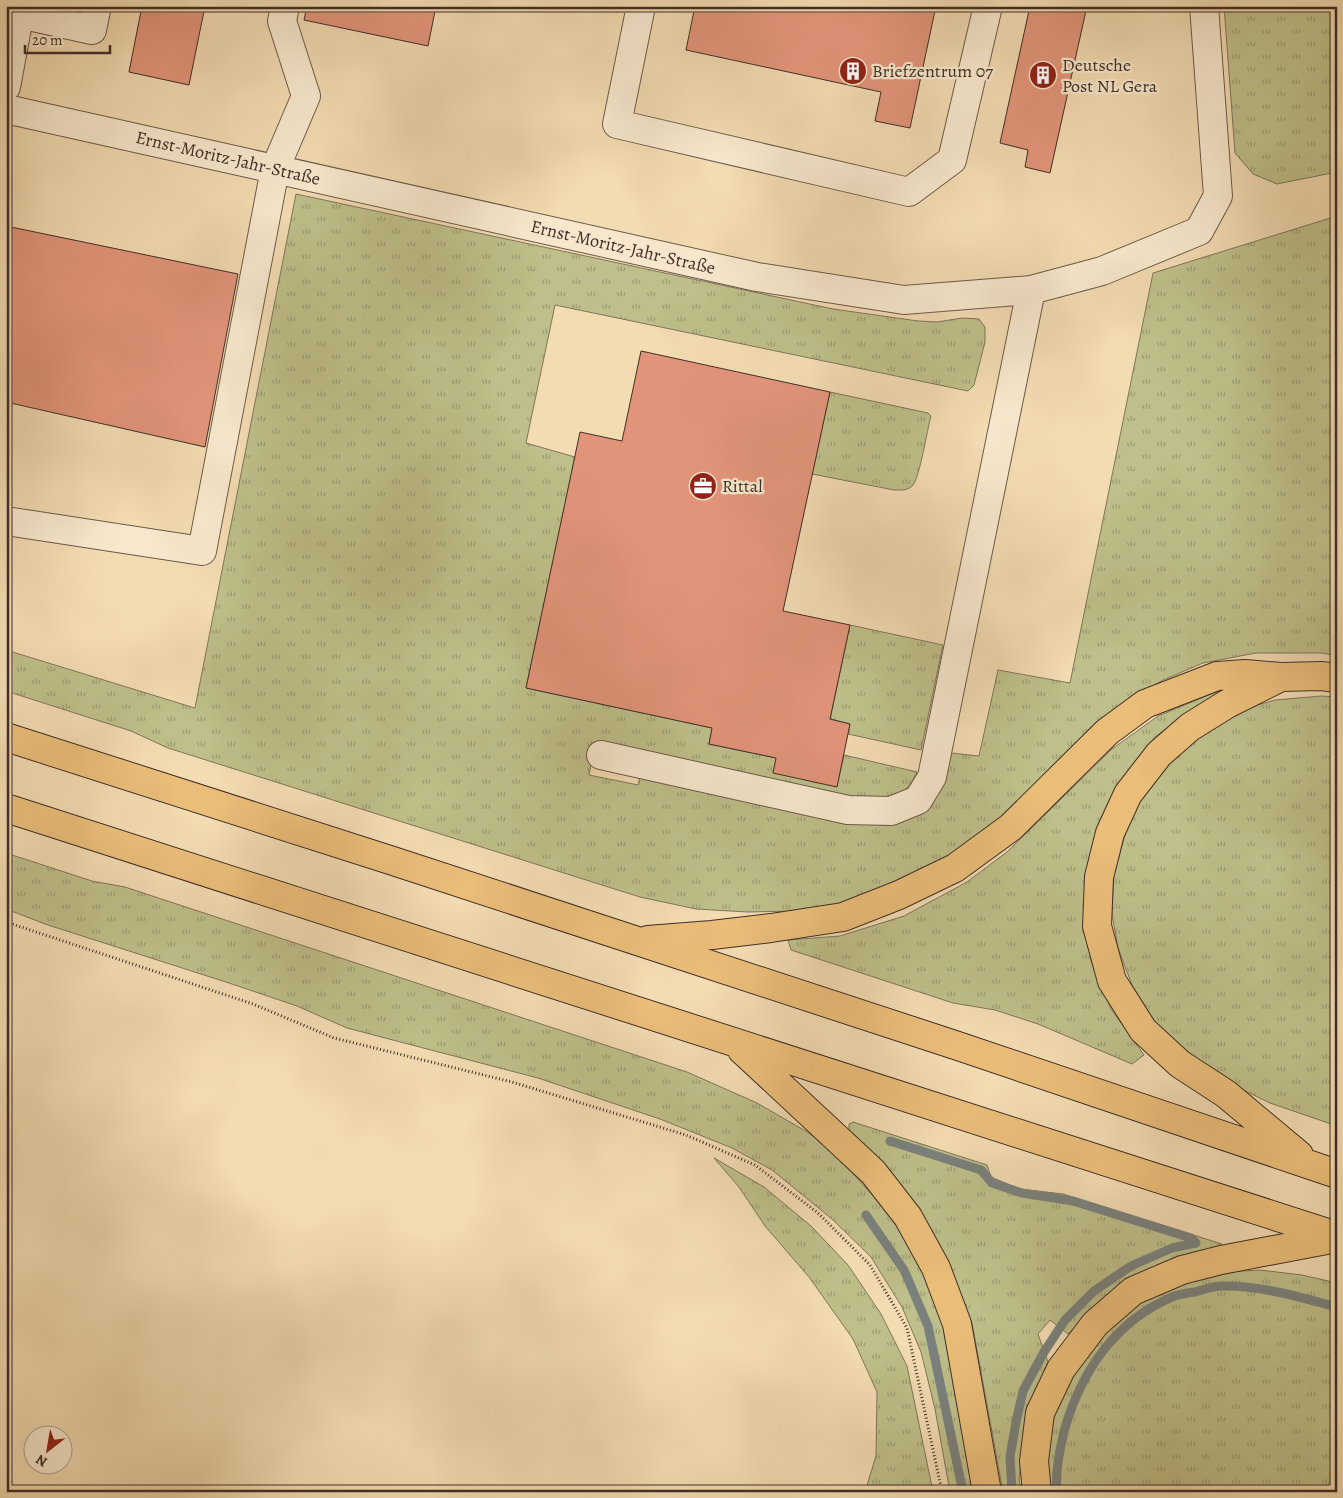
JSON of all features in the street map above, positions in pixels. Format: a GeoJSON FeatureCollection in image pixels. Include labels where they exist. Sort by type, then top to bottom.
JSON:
{"type":"FeatureCollection","features":[{"type":"Feature","properties":{"kind":"highway"},"geometry":{"type":"LineString","coordinates":[[634,940],[712,935],[843,917],[899,895],[955,868],[1011,827],[1107,732],[1145,704],[1217,676],[1245,674],[1337,678]]}},
{"type":"Feature","properties":{"kind":"highway"},"geometry":{"type":"LineString","coordinates":[[1281,677],[1227,704],[1190,727],[1159,754],[1128,794],[1110,833],[1099,877],[1097,926],[1112,982],[1143,1030],[1180,1064],[1226,1094],[1324,1170]]}},
{"type":"Feature","properties":{"kind":"highway"},"geometry":{"type":"LineString","coordinates":[[6,736],[955,1044],[1324,1170]]}},
{"type":"Feature","properties":{"kind":"highway"},"geometry":{"type":"LineString","coordinates":[[6,808],[1337,1237]]}},
{"type":"Feature","properties":{"kind":"highway"},"geometry":{"type":"LineString","coordinates":[[736,1044],[872,1172],[908,1217],[936,1268],[957,1324],[987,1492]]}},
{"type":"Feature","properties":{"kind":"highway"},"geometry":{"type":"LineString","coordinates":[[1037,1492],[1034,1461],[1040,1413],[1061,1369],[1095,1324],[1133,1291],[1182,1270],[1221,1260],[1337,1237]]}},
{"type":"Feature","properties":{"kind":"street"},"geometry":{"type":"LineString","coordinates":[[6,87],[20,10],[92,30],[97,6]]}},
{"type":"Feature","properties":{"kind":"street"},"geometry":{"type":"LineString","coordinates":[[6,521],[202,551],[275,168],[306,96],[282,21],[285,6]]}},
{"type":"Feature","properties":{"kind":"street"},"geometry":{"type":"LineString","coordinates":[[641,6],[617,124],[909,192],[952,160],[988,6]]}},
{"type":"Feature","properties":{"kind":"street","name":"Ernst-Moritz-Jahr-Straße"},"geometry":{"type":"LineString","coordinates":[[6,109],[757,278],[904,300],[1031,290],[1102,271],[1198,230],[1218,196],[1204,6]]}},
{"type":"Feature","properties":{"kind":"street"},"geometry":{"type":"LineString","coordinates":[[600,755],[848,810],[890,812],[918,800],[932,777],[1031,290]]}},
{"type":"Feature","properties":{"kind":"path"},"geometry":{"type":"LineString","coordinates":[[6,922],[253,1004],[334,1038],[530,1087],[686,1135],[756,1165],[818,1213],[870,1265],[907,1328],[942,1492]]}},
{"type":"Feature","properties":{"kind":"green space"},"geometry":{"type":"Polygon","coordinates":[[[1224,6],[1337,6],[1337,172],[1277,184],[1253,174],[1235,153],[1224,6]]]}},
{"type":"Feature","properties":{"kind":"green space"},"geometry":{"type":"Polygon","coordinates":[[[296,194],[833,309],[918,321],[937,322],[962,318],[979,319],[985,327],[985,342],[974,385],[968,391],[555,305],[526,443],[575,457],[526,688],[712,728],[709,744],[776,758],[837,786],[844,755],[917,772],[902,794],[892,800],[885,803],[864,803],[595,744],[589,775],[638,785],[641,773],[855,820],[943,780],[951,753],[979,756],[998,670],[1070,683],[1153,273],[1337,216],[1337,656],[1322,653],[1256,653],[1203,663],[1161,681],[1099,721],[1053,765],[1019,803],[970,844],[926,872],[839,904],[795,911],[748,912],[696,909],[640,897],[168,748],[131,731],[6,691],[6,650],[195,708],[296,194]]]}},
{"type":"Feature","properties":{"kind":"green space"},"geometry":{"type":"Polygon","coordinates":[[[830,392],[928,413],[931,416],[916,480],[911,487],[904,490],[894,490],[812,474],[830,392]]]}},
{"type":"Feature","properties":{"kind":"green space"},"geometry":{"type":"Polygon","coordinates":[[[850,625],[943,645],[921,750],[848,734],[850,724],[830,719],[850,625]]]}},
{"type":"Feature","properties":{"kind":"green space"},"geometry":{"type":"Polygon","coordinates":[[[1216,692],[1217,695],[1183,716],[1155,737],[1133,764],[1118,786],[1100,821],[1089,866],[1084,915],[1091,961],[1111,1009],[1144,1055],[1132,1064],[1038,1024],[995,1010],[953,1003],[791,950],[788,940],[840,936],[904,916],[967,882],[1007,852],[1112,749],[1158,716],[1216,692]]]}},
{"type":"Feature","properties":{"kind":"green space"},"geometry":{"type":"Polygon","coordinates":[[[1321,696],[1337,697],[1337,1126],[1270,1103],[1239,1088],[1189,1055],[1159,1028],[1132,985],[1118,948],[1112,914],[1114,874],[1137,801],[1182,746],[1244,709],[1275,700],[1321,696]]]}},
{"type":"Feature","properties":{"kind":"green space"},"geometry":{"type":"Polygon","coordinates":[[[6,853],[92,881],[125,887],[687,1072],[757,1103],[809,1133],[841,1160],[889,1214],[928,1278],[949,1344],[975,1492],[950,1492],[935,1409],[921,1352],[902,1307],[871,1257],[832,1219],[772,1170],[732,1148],[660,1119],[538,1078],[347,1028],[297,1006],[48,925],[6,909],[6,853]]]}},
{"type":"Feature","properties":{"kind":"green space"},"geometry":{"type":"Polygon","coordinates":[[[853,1122],[987,1165],[991,1177],[1020,1189],[1063,1194],[1222,1244],[1221,1247],[1117,1289],[1068,1334],[1050,1320],[1038,1334],[1048,1362],[1029,1408],[1019,1478],[1021,1492],[1003,1492],[972,1323],[943,1251],[918,1206],[862,1142],[849,1131],[849,1124],[853,1122]]]}},
{"type":"Feature","properties":{"kind":"green space"},"geometry":{"type":"Polygon","coordinates":[[[714,1158],[764,1187],[811,1226],[848,1265],[881,1314],[907,1366],[933,1492],[865,1492],[876,1456],[877,1392],[853,1339],[809,1277],[765,1226],[739,1187],[714,1158]]]}},
{"type":"Feature","properties":{"kind":"green space"},"geometry":{"type":"Polygon","coordinates":[[[1260,1270],[1302,1275],[1337,1283],[1337,1492],[1047,1492],[1046,1465],[1049,1437],[1058,1402],[1087,1349],[1144,1299],[1188,1279],[1222,1272],[1260,1270]]]}},
{"type":"Feature","properties":{"kind":"building"},"geometry":{"type":"Polygon","coordinates":[[[142,6],[205,6],[189,85],[129,72],[142,6]]]}},
{"type":"Feature","properties":{"kind":"building"},"geometry":{"type":"Polygon","coordinates":[[[307,6],[436,6],[428,46],[304,20],[307,6]]]}},
{"type":"Feature","properties":{"kind":"building","name":"Briefzentrum 07"},"geometry":{"type":"Polygon","coordinates":[[[695,6],[936,6],[910,128],[875,121],[881,92],[686,50],[695,6]]]}},
{"type":"Feature","properties":{"kind":"building","name":"Deutsche Post NL Gera"},"geometry":{"type":"Polygon","coordinates":[[[1030,6],[1087,6],[1050,173],[1025,167],[1028,150],[1000,143],[1030,6]]]}},
{"type":"Feature","properties":{"kind":"building"},"geometry":{"type":"Polygon","coordinates":[[[6,226],[238,274],[205,447],[6,402],[6,226]]]}},
{"type":"Feature","properties":{"kind":"building"},"geometry":{"type":"Polygon","coordinates":[[[641,351],[830,392],[783,611],[850,625],[830,719],[850,724],[837,787],[773,773],[776,758],[709,744],[712,728],[526,688],[580,432],[622,441],[641,351]]]}},
{"type":"Feature","properties":{"kind":"waterway"},"geometry":{"type":"LineString","coordinates":[[890,1141],[981,1170],[992,1183],[1022,1193],[1073,1201],[1191,1238],[1196,1243]]}},
{"type":"Feature","properties":{"kind":"waterway"},"geometry":{"type":"LineString","coordinates":[[866,1215],[904,1270],[928,1326],[963,1492]]}},
{"type":"Feature","properties":{"kind":"waterway"},"geometry":{"type":"LineString","coordinates":[[1012,1492],[1010,1457],[1023,1391],[1044,1352],[1065,1320],[1094,1291],[1131,1266],[1172,1248],[1196,1243]]}},
{"type":"Feature","properties":{"kind":"waterway"},"geometry":{"type":"LineString","coordinates":[[1057,1492],[1057,1468],[1063,1436],[1081,1386],[1104,1350],[1118,1334],[1134,1319],[1152,1307],[1177,1295],[1221,1286],[1250,1287],[1337,1307]]}},
{"type":"Feature","properties":{"kind":"place","name":"Briefzentrum 07"},"geometry":{"type":"Point","coordinates":[853,71]}},
{"type":"Feature","properties":{"kind":"place","name":"Deutsche Post NL Gera"},"geometry":{"type":"Point","coordinates":[1043,75]}},
{"type":"Feature","properties":{"kind":"place","name":"Rittal"},"geometry":{"type":"Point","coordinates":[703,486]}}]}
